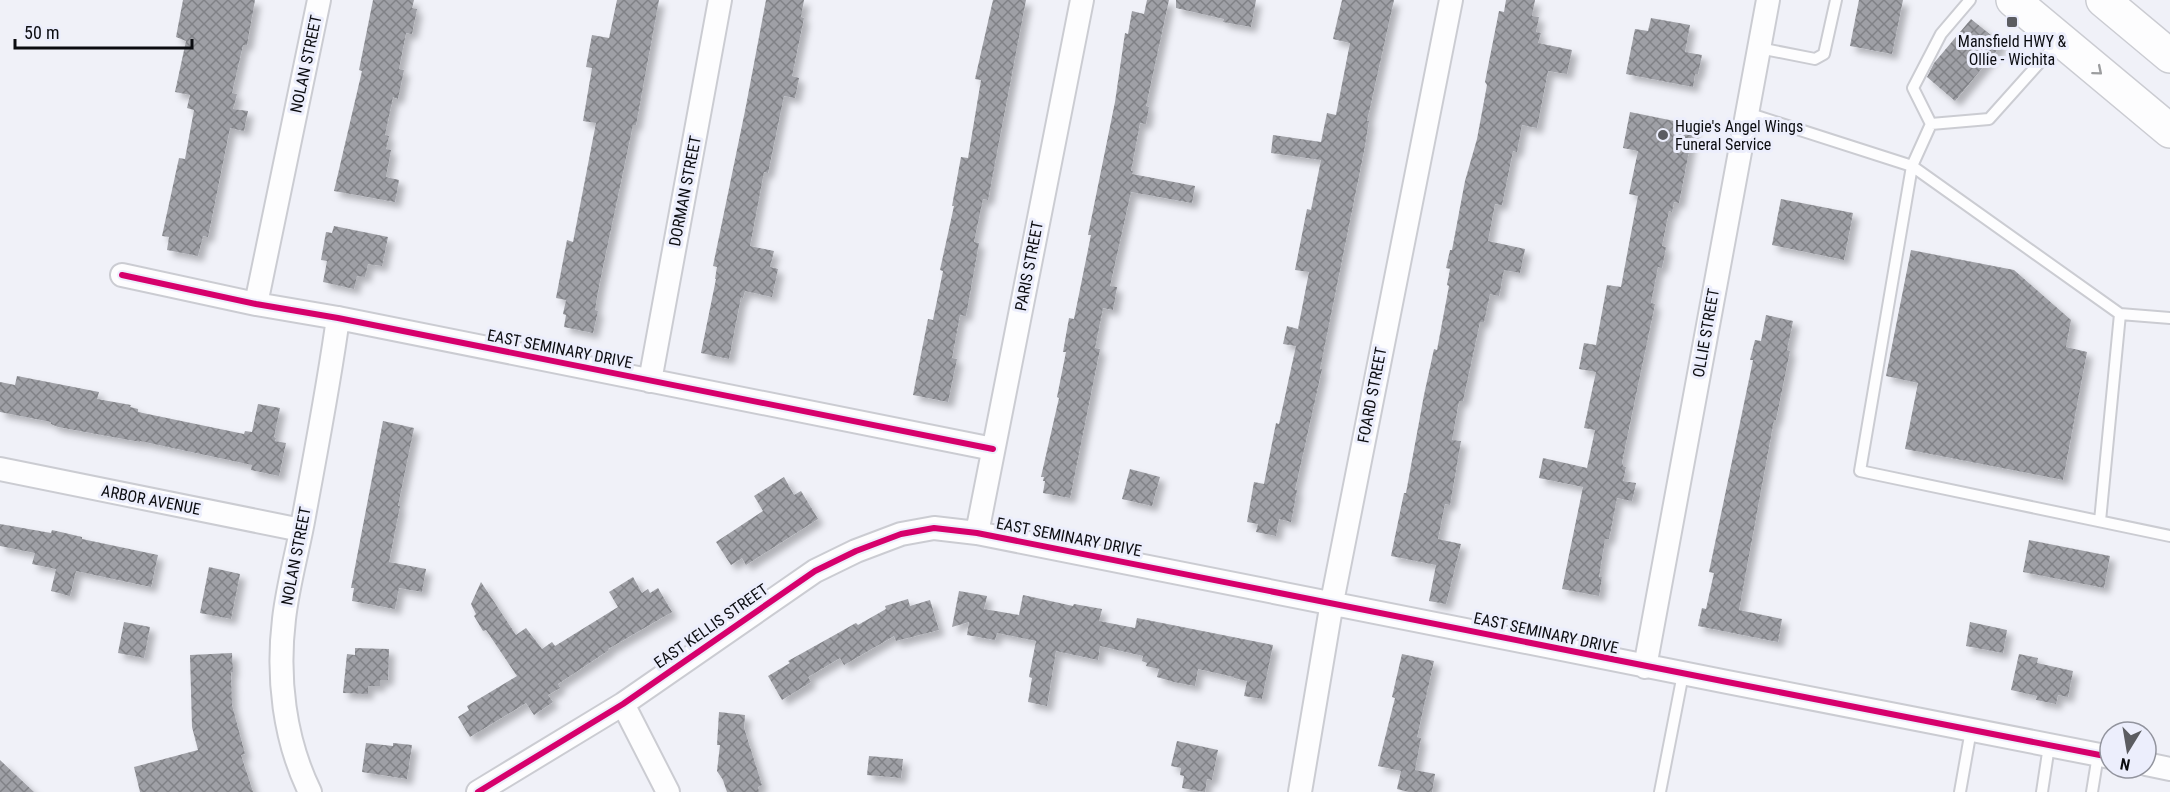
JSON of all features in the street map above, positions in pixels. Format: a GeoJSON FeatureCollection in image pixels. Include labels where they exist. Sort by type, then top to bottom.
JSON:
{"type":"FeatureCollection","features":[{"type":"Feature","properties":{"kind":"main road"},"geometry":{"type":"LineString","coordinates":[[2013,0],[2170,131]]}},
{"type":"Feature","properties":{"kind":"main road"},"geometry":{"type":"LineString","coordinates":[[2103,0],[2163,44]]}},
{"type":"Feature","properties":{"kind":"street","name":"NOLAN STREET"},"geometry":{"type":"LineString","coordinates":[[256,304],[319,0]]}},
{"type":"Feature","properties":{"kind":"street","name":"DORMAN STREET"},"geometry":{"type":"LineString","coordinates":[[650,381],[720,0]]}},
{"type":"Feature","properties":{"kind":"street","name":"PARIS STREET"},"geometry":{"type":"LineString","coordinates":[[976,533],[1082,0]]}},
{"type":"Feature","properties":{"kind":"street","name":"FOARD STREET"},"geometry":{"type":"LineString","coordinates":[[1300,792],[1332,602],[1450,0]]}},
{"type":"Feature","properties":{"kind":"street","name":"OLLIE STREET"},"geometry":{"type":"LineString","coordinates":[[1645,667],[1759,48],[1765,1]]}},
{"type":"Feature","properties":{"kind":"street","name":"EAST SEMINARY DRIVE"},"geometry":{"type":"LineString","coordinates":[[122,275],[256,304],[338,318],[993,449]]}},
{"type":"Feature","properties":{"kind":"street","name":"NOLAN STREET"},"geometry":{"type":"LineString","coordinates":[[310,792],[287,726],[281,675],[284,618],[332,364],[338,318]]}},
{"type":"Feature","properties":{"kind":"street","name":"ARBOR AVENUE"},"geometry":{"type":"LineString","coordinates":[[0,469],[301,530]]}},
{"type":"Feature","properties":{"kind":"street","name":"EAST KELLIS STREET"},"geometry":{"type":"LineString","coordinates":[[478,792],[623,704],[815,571],[856,551],[901,534],[934,528],[976,533]]}},
{"type":"Feature","properties":{"kind":"street","name":"EAST SEMINARY DRIVE"},"geometry":{"type":"LineString","coordinates":[[976,533],[2098,755]]}},
{"type":"Feature","properties":{"kind":"street"},"geometry":{"type":"LineString","coordinates":[[623,704],[668,792]]}},
{"type":"Feature","properties":{"kind":"lane"},"geometry":{"type":"LineString","coordinates":[[1759,48],[1815,59],[1824,54],[1836,0]]}},
{"type":"Feature","properties":{"kind":"lane"},"geometry":{"type":"LineString","coordinates":[[1931,124],[1913,88],[1941,34],[1970,0]]}},
{"type":"Feature","properties":{"kind":"lane"},"geometry":{"type":"LineString","coordinates":[[1931,124],[1989,119],[2060,39]]}},
{"type":"Feature","properties":{"kind":"lane"},"geometry":{"type":"LineString","coordinates":[[1747,113],[1912,166],[2120,314],[2170,318]]}},
{"type":"Feature","properties":{"kind":"lane"},"geometry":{"type":"LineString","coordinates":[[1931,124],[1912,166],[1860,471],[2170,536]]}},
{"type":"Feature","properties":{"kind":"lane"},"geometry":{"type":"LineString","coordinates":[[2100,521],[2120,314]]}},
{"type":"Feature","properties":{"kind":"lane"},"geometry":{"type":"LineString","coordinates":[[1660,792],[1683,674]]}},
{"type":"Feature","properties":{"kind":"lane"},"geometry":{"type":"LineString","coordinates":[[1960,792],[1971,730]]}},
{"type":"Feature","properties":{"kind":"lane"},"geometry":{"type":"LineString","coordinates":[[2042,792],[2049,746]]}},
{"type":"Feature","properties":{"kind":"lane"},"geometry":{"type":"LineString","coordinates":[[2091,792],[2098,773]]}},
{"type":"Feature","properties":{"kind":"building"},"geometry":{"type":"Polygon","coordinates":[[[183,0],[255,0],[247,45],[243,45],[232,93],[237,94],[233,109],[248,111],[244,131],[230,128],[208,237],[203,236],[198,256],[167,250],[169,237],[162,236],[179,158],[185,159],[194,110],[187,108],[190,95],[175,92],[186,41],[176,37],[183,0]]]}},
{"type":"Feature","properties":{"kind":"building"},"geometry":{"type":"Polygon","coordinates":[[[373,0],[414,0],[412,8],[417,9],[412,34],[406,33],[399,69],[404,70],[398,99],[393,97],[385,135],[389,136],[386,149],[391,150],[386,177],[399,180],[395,202],[334,191],[362,71],[359,70],[373,0]]]}},
{"type":"Feature","properties":{"kind":"building"},"geometry":{"type":"Polygon","coordinates":[[[617,0],[659,0],[636,125],[633,125],[599,286],[595,310],[598,311],[593,333],[564,327],[566,315],[563,314],[566,300],[556,298],[567,240],[573,242],[596,123],[583,121],[592,68],[586,67],[592,35],[609,38],[617,0]]]}},
{"type":"Feature","properties":{"kind":"building"},"geometry":{"type":"Polygon","coordinates":[[[766,0],[804,0],[801,17],[804,18],[792,76],[799,78],[795,98],[784,96],[768,173],[764,172],[750,246],[774,251],[770,267],[778,269],[772,297],[745,291],[743,298],[741,297],[729,359],[701,353],[716,279],[717,267],[713,266],[766,0]]]}},
{"type":"Feature","properties":{"kind":"building"},"geometry":{"type":"Polygon","coordinates":[[[993,0],[1026,0],[988,200],[983,199],[974,242],[979,243],[966,316],[960,315],[952,358],[957,359],[948,402],[913,395],[928,319],[933,320],[943,271],[940,270],[954,206],[952,206],[961,157],[968,158],[981,80],[975,79],[993,0]]]}},
{"type":"Feature","properties":{"kind":"building"},"geometry":{"type":"Polygon","coordinates":[[[1147,0],[1169,0],[1146,106],[1149,107],[1146,124],[1140,123],[1131,171],[1133,171],[1132,174],[1195,186],[1192,203],[1131,192],[1110,286],[1117,287],[1113,310],[1103,308],[1095,348],[1100,349],[1070,498],[1043,493],[1045,481],[1043,481],[1044,477],[1041,477],[1059,398],[1057,397],[1066,352],[1063,352],[1069,318],[1074,319],[1091,235],[1088,235],[1115,102],[1125,33],[1128,34],[1132,11],[1144,14],[1147,0]]]}},
{"type":"Feature","properties":{"kind":"building"},"geometry":{"type":"Polygon","coordinates":[[[1176,0],[1256,0],[1251,27],[1223,22],[1224,19],[1176,8],[1176,0]]]}},
{"type":"Feature","properties":{"kind":"building"},"geometry":{"type":"Polygon","coordinates":[[[1342,0],[1394,0],[1367,121],[1369,121],[1364,151],[1320,369],[1322,369],[1295,490],[1297,490],[1291,522],[1279,519],[1276,536],[1256,532],[1258,524],[1247,522],[1254,482],[1264,484],[1276,423],[1279,424],[1296,346],[1283,344],[1287,326],[1298,329],[1309,272],[1295,270],[1307,209],[1311,210],[1321,160],[1271,153],[1273,135],[1321,142],[1327,113],[1336,115],[1350,43],[1333,39],[1342,0]]]}},
{"type":"Feature","properties":{"kind":"building"},"geometry":{"type":"Polygon","coordinates":[[[1506,0],[1535,0],[1532,16],[1539,17],[1536,32],[1541,33],[1538,43],[1572,50],[1567,74],[1548,71],[1537,128],[1522,125],[1517,152],[1513,151],[1502,205],[1495,204],[1488,241],[1525,249],[1520,273],[1504,270],[1499,296],[1490,294],[1484,322],[1480,322],[1463,401],[1459,401],[1452,440],[1461,441],[1450,505],[1445,504],[1438,539],[1461,544],[1446,604],[1429,601],[1436,565],[1391,556],[1404,493],[1406,493],[1434,349],[1437,350],[1449,286],[1447,285],[1450,269],[1446,268],[1450,250],[1452,250],[1465,181],[1477,139],[1499,11],[1504,12],[1506,0]]]}},
{"type":"Feature","properties":{"kind":"building"},"geometry":{"type":"Polygon","coordinates":[[[1859,0],[1903,0],[1892,54],[1850,46],[1859,0]]]}},
{"type":"Feature","properties":{"kind":"building"},"geometry":{"type":"Polygon","coordinates":[[[1651,18],[1690,25],[1685,52],[1702,55],[1693,87],[1626,74],[1635,29],[1648,31],[1651,18]]]}},
{"type":"Feature","properties":{"kind":"building"},"geometry":{"type":"Polygon","coordinates":[[[1971,19],[2002,44],[1955,101],[1927,77],[1934,63],[1971,19]]]}},
{"type":"Feature","properties":{"kind":"building"},"geometry":{"type":"Polygon","coordinates":[[[1630,112],[1694,125],[1679,203],[1674,202],[1672,212],[1669,211],[1662,246],[1666,247],[1662,268],[1658,267],[1651,303],[1655,304],[1622,462],[1626,467],[1623,481],[1636,483],[1632,501],[1617,498],[1609,539],[1605,539],[1599,577],[1602,577],[1599,596],[1562,589],[1583,487],[1539,478],[1543,458],[1587,468],[1595,430],[1584,428],[1596,372],[1579,369],[1584,343],[1596,345],[1607,285],[1621,287],[1638,196],[1629,194],[1638,151],[1623,148],[1630,112]]]}},
{"type":"Feature","properties":{"kind":"building"},"geometry":{"type":"Polygon","coordinates":[[[1781,199],[1853,213],[1844,260],[1772,245],[1781,199]]]}},
{"type":"Feature","properties":{"kind":"building"},"geometry":{"type":"Polygon","coordinates":[[[334,226],[388,237],[382,266],[368,264],[365,277],[357,276],[354,289],[323,282],[327,261],[321,260],[326,232],[332,233],[334,226]]]}},
{"type":"Feature","properties":{"kind":"building"},"geometry":{"type":"Polygon","coordinates":[[[1911,250],[2014,270],[2071,320],[2066,347],[2087,352],[2063,480],[1905,449],[1918,383],[1886,376],[1911,250]]]}},
{"type":"Feature","properties":{"kind":"building"},"geometry":{"type":"Polygon","coordinates":[[[1766,315],[1793,321],[1787,350],[1790,351],[1776,420],[1774,420],[1739,610],[1782,619],[1778,642],[1698,626],[1702,608],[1706,609],[1714,573],[1709,572],[1753,360],[1750,360],[1755,340],[1761,341],[1766,315]]]}},
{"type":"Feature","properties":{"kind":"building"},"geometry":{"type":"Polygon","coordinates":[[[17,376],[99,392],[97,399],[131,405],[130,407],[138,409],[138,412],[244,434],[245,431],[252,432],[258,404],[280,408],[274,437],[275,441],[286,443],[279,476],[251,470],[252,465],[140,441],[58,427],[51,422],[0,412],[0,382],[15,385],[17,376]]]}},
{"type":"Feature","properties":{"kind":"building"},"geometry":{"type":"Polygon","coordinates":[[[383,421],[414,428],[389,562],[426,569],[422,592],[399,588],[395,609],[352,601],[354,588],[351,588],[383,421]]]}},
{"type":"Feature","properties":{"kind":"building"},"geometry":{"type":"Polygon","coordinates":[[[1130,469],[1160,477],[1152,506],[1122,499],[1130,469]]]}},
{"type":"Feature","properties":{"kind":"building"},"geometry":{"type":"Polygon","coordinates":[[[784,477],[794,495],[801,491],[818,519],[746,565],[742,558],[731,565],[716,542],[763,511],[754,496],[784,477]]]}},
{"type":"Feature","properties":{"kind":"building"},"geometry":{"type":"Polygon","coordinates":[[[0,524],[51,533],[52,530],[82,537],[82,539],[158,555],[151,587],[76,571],[70,596],[51,591],[56,569],[32,564],[35,553],[0,546],[0,524]]]}},
{"type":"Feature","properties":{"kind":"building"},"geometry":{"type":"Polygon","coordinates":[[[2029,540],[2110,556],[2104,588],[2023,572],[2029,540]]]}},
{"type":"Feature","properties":{"kind":"building"},"geometry":{"type":"Polygon","coordinates":[[[209,567],[240,574],[231,619],[200,613],[209,567]]]}},
{"type":"Feature","properties":{"kind":"building"},"geometry":{"type":"Polygon","coordinates":[[[633,577],[642,593],[648,589],[650,593],[658,588],[672,612],[608,649],[558,684],[560,688],[548,695],[553,702],[534,715],[526,703],[470,737],[458,717],[469,710],[467,706],[517,676],[474,616],[476,614],[471,604],[481,582],[516,635],[526,628],[542,649],[552,642],[555,646],[618,607],[609,592],[633,577]]]}},
{"type":"Feature","properties":{"kind":"building"},"geometry":{"type":"Polygon","coordinates":[[[959,591],[987,596],[984,609],[1019,615],[1023,595],[1073,606],[1074,604],[1102,609],[1099,621],[1135,628],[1137,618],[1273,645],[1262,699],[1244,696],[1247,681],[1198,669],[1195,686],[1174,682],[1157,677],[1159,669],[1146,666],[1147,663],[1142,661],[1143,656],[1100,646],[1098,660],[1056,651],[1047,706],[1028,702],[1032,678],[1029,677],[1036,641],[997,633],[995,640],[967,635],[969,622],[952,627],[959,591]]]}},
{"type":"Feature","properties":{"kind":"building"},"geometry":{"type":"Polygon","coordinates":[[[908,599],[910,606],[930,600],[939,630],[896,641],[894,636],[844,665],[840,658],[808,677],[811,682],[782,700],[768,676],[790,663],[788,661],[886,609],[885,606],[908,599]]]}},
{"type":"Feature","properties":{"kind":"building"},"geometry":{"type":"Polygon","coordinates":[[[124,622],[150,627],[144,658],[118,653],[124,622]]]}},
{"type":"Feature","properties":{"kind":"building"},"geometry":{"type":"Polygon","coordinates":[[[1970,622],[2007,630],[2003,653],[1966,646],[1970,622]]]}},
{"type":"Feature","properties":{"kind":"building"},"geometry":{"type":"Polygon","coordinates":[[[355,648],[389,649],[388,680],[380,680],[380,686],[368,686],[368,694],[343,693],[347,654],[355,655],[355,648]]]}},
{"type":"Feature","properties":{"kind":"building"},"geometry":{"type":"Polygon","coordinates":[[[232,653],[232,705],[245,754],[241,755],[253,792],[140,792],[134,767],[198,750],[192,727],[190,655],[232,653]]]}},
{"type":"Feature","properties":{"kind":"building"},"geometry":{"type":"Polygon","coordinates":[[[1402,654],[1434,661],[1417,737],[1421,738],[1415,770],[1435,774],[1432,792],[1409,792],[1397,789],[1401,771],[1378,766],[1395,698],[1392,697],[1402,654]]]}},
{"type":"Feature","properties":{"kind":"building"},"geometry":{"type":"Polygon","coordinates":[[[2019,654],[2038,658],[2037,663],[2073,671],[2068,697],[2058,695],[2056,704],[2036,700],[2037,696],[2011,690],[2019,654]]]}},
{"type":"Feature","properties":{"kind":"building"},"geometry":{"type":"Polygon","coordinates":[[[719,712],[745,715],[744,728],[762,785],[758,787],[759,792],[727,792],[717,771],[720,745],[717,745],[719,712]]]}},
{"type":"Feature","properties":{"kind":"building"},"geometry":{"type":"Polygon","coordinates":[[[1177,741],[1218,750],[1212,780],[1207,779],[1205,792],[1182,788],[1184,776],[1180,775],[1181,768],[1171,766],[1177,741]]]}},
{"type":"Feature","properties":{"kind":"building"},"geometry":{"type":"Polygon","coordinates":[[[366,743],[393,746],[393,743],[412,745],[407,779],[362,772],[366,743]]]}},
{"type":"Feature","properties":{"kind":"building"},"geometry":{"type":"Polygon","coordinates":[[[869,756],[903,759],[901,778],[867,775],[869,756]]]}},
{"type":"Feature","properties":{"kind":"building"},"geometry":{"type":"Polygon","coordinates":[[[0,760],[34,792],[0,792],[0,760]]]}},
{"type":"Feature","properties":{"kind":"cycle path"},"geometry":{"type":"LineString","coordinates":[[122,275],[256,304],[338,318],[993,449]]}},
{"type":"Feature","properties":{"kind":"cycle path"},"geometry":{"type":"LineString","coordinates":[[478,792],[623,704],[815,571],[856,551],[901,534],[934,528],[977,533],[2098,755]]}},
{"type":"Feature","properties":{"kind":"place","name":"Mansfield HWY & Ollie - Wichita"},"geometry":{"type":"Point","coordinates":[2012,22]}},
{"type":"Feature","properties":{"kind":"place","name":"Hugie's Angel Wings Funeral Service"},"geometry":{"type":"Point","coordinates":[1663,135]}}]}
